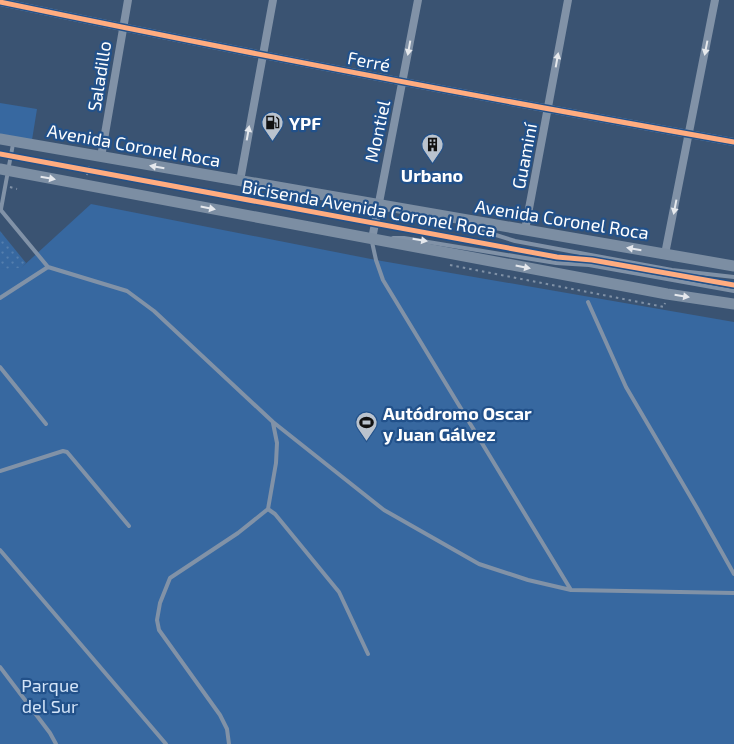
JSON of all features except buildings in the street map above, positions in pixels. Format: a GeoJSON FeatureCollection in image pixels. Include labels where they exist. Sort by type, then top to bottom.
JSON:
{"type":"FeatureCollection","features":[{"type":"Feature","properties":{"kind":"main road","name":"Avenida Coronel Roca"},"geometry":{"type":"LineString","coordinates":[[0,139],[734,266]]}},
{"type":"Feature","properties":{"kind":"main road"},"geometry":{"type":"LineString","coordinates":[[4,170],[667,294],[734,304]]}},
{"type":"Feature","properties":{"kind":"street","name":"Saladillo"},"geometry":{"type":"LineString","coordinates":[[96,156],[128,0]]}},
{"type":"Feature","properties":{"kind":"street"},"geometry":{"type":"LineString","coordinates":[[240,181],[273,0]]}},
{"type":"Feature","properties":{"kind":"street","name":"Montiel"},"geometry":{"type":"LineString","coordinates":[[372,239],[377,205],[418,0]]}},
{"type":"Feature","properties":{"kind":"street","name":"Guaminí"},"geometry":{"type":"LineString","coordinates":[[525,230],[568,0]]}},
{"type":"Feature","properties":{"kind":"street"},"geometry":{"type":"LineString","coordinates":[[665,254],[716,0]]}},
{"type":"Feature","properties":{"kind":"street","name":"Ferré"},"geometry":{"type":"LineString","coordinates":[[0,2],[122,28],[403,82],[734,142]]}},
{"type":"Feature","properties":{"kind":"lane"},"geometry":{"type":"LineString","coordinates":[[14,142],[4,170],[0,209],[48,267],[127,291],[154,311],[273,422],[384,510],[479,564],[528,580],[572,590],[734,593]]}},
{"type":"Feature","properties":{"kind":"lane"},"geometry":{"type":"LineString","coordinates":[[438,216],[515,241],[672,270],[734,277]]}},
{"type":"Feature","properties":{"kind":"lane"},"geometry":{"type":"LineString","coordinates":[[572,590],[383,280],[376,260],[372,239],[404,238],[556,263],[588,265],[734,291]]}},
{"type":"Feature","properties":{"kind":"lane"},"geometry":{"type":"LineString","coordinates":[[0,298],[48,267]]}},
{"type":"Feature","properties":{"kind":"lane"},"geometry":{"type":"LineString","coordinates":[[588,302],[626,387],[734,574]]}},
{"type":"Feature","properties":{"kind":"lane"},"geometry":{"type":"LineString","coordinates":[[0,367],[46,424]]}},
{"type":"Feature","properties":{"kind":"lane"},"geometry":{"type":"LineString","coordinates":[[229,744],[227,730],[220,715],[159,630],[157,620],[160,603],[170,578],[238,533],[268,509],[276,463],[277,443],[273,422]]}},
{"type":"Feature","properties":{"kind":"lane"},"geometry":{"type":"LineString","coordinates":[[0,471],[63,451],[67,452],[130,526]]}},
{"type":"Feature","properties":{"kind":"lane"},"geometry":{"type":"LineString","coordinates":[[268,509],[275,514],[339,592],[368,654]]}},
{"type":"Feature","properties":{"kind":"lane"},"geometry":{"type":"LineString","coordinates":[[0,550],[166,744]]}},
{"type":"Feature","properties":{"kind":"lane"},"geometry":{"type":"LineString","coordinates":[[0,667],[50,732],[56,744]]}},
{"type":"Feature","properties":{"kind":"path"},"geometry":{"type":"LineString","coordinates":[[86,185],[88,171],[96,156]]}},
{"type":"Feature","properties":{"kind":"path"},"geometry":{"type":"LineString","coordinates":[[78,169],[97,172]]}},
{"type":"Feature","properties":{"kind":"green space"},"geometry":{"type":"Polygon","coordinates":[[[0,103],[37,109],[32,140],[0,134],[0,103]]]}},
{"type":"Feature","properties":{"kind":"green space","name":"Autódromo Oscar y Juan Gálvez"},"geometry":{"type":"Polygon","coordinates":[[[91,204],[376,260],[734,322],[734,744],[0,744],[0,269],[21,268],[91,204]]]}},
{"type":"Feature","properties":{"kind":"green space"},"geometry":{"type":"Polygon","coordinates":[[[0,231],[26,263],[0,293],[0,231]]]}},
{"type":"Feature","properties":{"kind":"cycle path"},"geometry":{"type":"LineString","coordinates":[[0,2],[367,75],[734,142]]}},
{"type":"Feature","properties":{"kind":"cycle path","name":"Bicisenda Avenida Coronel Roca"},"geometry":{"type":"LineString","coordinates":[[0,154],[557,257],[592,260],[734,285]]}},
{"type":"Feature","properties":{"kind":"place","name":"YPF"},"geometry":{"type":"Point","coordinates":[273,142]}},
{"type":"Feature","properties":{"kind":"place","name":"Urbano"},"geometry":{"type":"Point","coordinates":[432,164]}},
{"type":"Feature","properties":{"kind":"place","name":"Autódromo Oscar y Juan Gálvez"},"geometry":{"type":"Point","coordinates":[367,442]}},
{"type":"Feature","properties":{"kind":"park label","name":"Parque del Sur"},"geometry":{"type":"Point","coordinates":[50,695]}}]}
